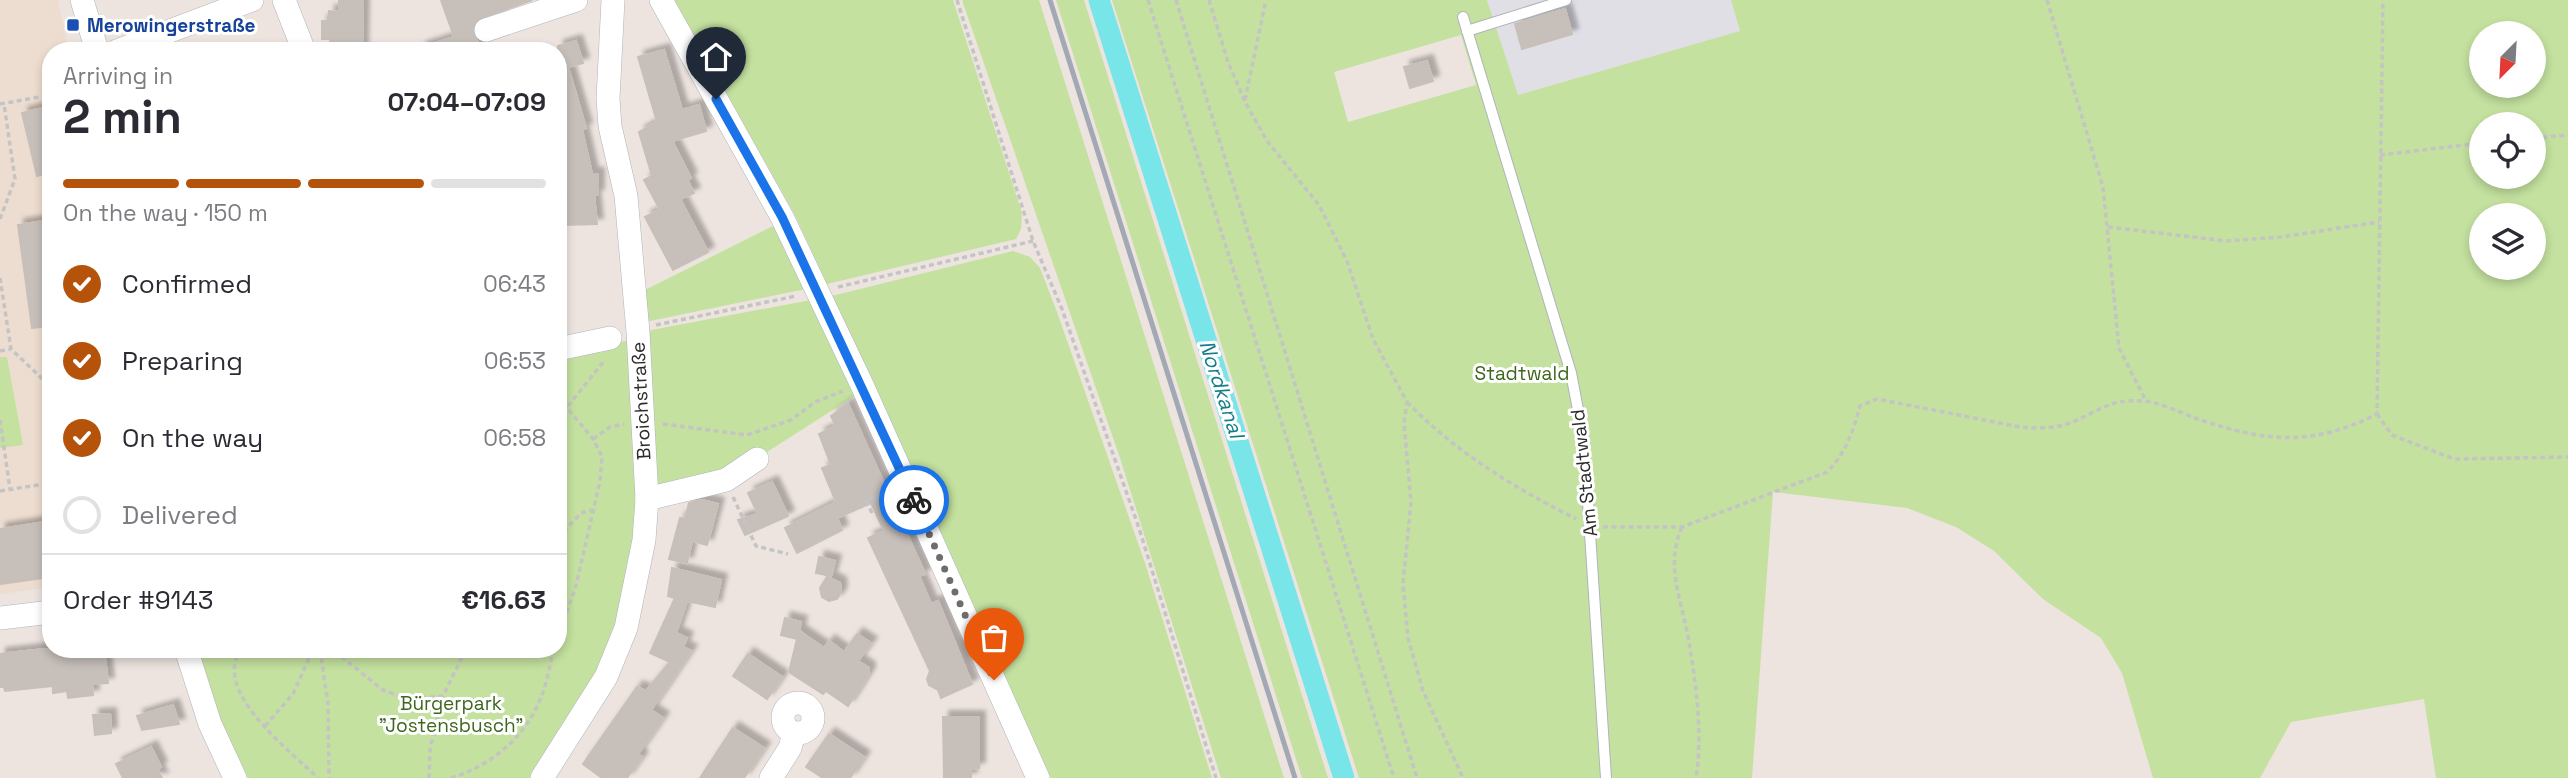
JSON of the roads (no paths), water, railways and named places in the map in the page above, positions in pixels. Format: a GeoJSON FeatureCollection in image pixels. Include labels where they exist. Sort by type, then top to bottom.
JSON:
{"type":"FeatureCollection","features":[{"type":"Feature","properties":{"kind":"street"},"geometry":{"type":"LineString","coordinates":[[82,0],[94,42]]}},
{"type":"Feature","properties":{"kind":"street"},"geometry":{"type":"LineString","coordinates":[[141,42],[252,0]]}},
{"type":"Feature","properties":{"kind":"street"},"geometry":{"type":"LineString","coordinates":[[284,0],[300,42]]}},
{"type":"Feature","properties":{"kind":"street"},"geometry":{"type":"LineString","coordinates":[[486,30],[576,0]]}},
{"type":"Feature","properties":{"kind":"street","name":"Broichstraße"},"geometry":{"type":"LineString","coordinates":[[542,778],[606,677],[626,628],[638,579],[647,499],[638,332],[626,196],[610,126],[607,0]]}},
{"type":"Feature","properties":{"kind":"street"},"geometry":{"type":"LineString","coordinates":[[662,0],[782,217],[862,385],[1038,778]]}},
{"type":"Feature","properties":{"kind":"street"},"geometry":{"type":"LineString","coordinates":[[567,348],[611,345]]}},
{"type":"Feature","properties":{"kind":"street"},"geometry":{"type":"LineString","coordinates":[[647,499],[726,480],[757,459]]}},
{"type":"Feature","properties":{"kind":"street"},"geometry":{"type":"LineString","coordinates":[[0,618],[42,613]]}},
{"type":"Feature","properties":{"kind":"street"},"geometry":{"type":"LineString","coordinates":[[189,658],[210,724],[235,778]]}},
{"type":"Feature","properties":{"kind":"street"},"geometry":{"type":"LineString","coordinates":[[771,778],[790,748],[794,733]]}},
{"type":"Feature","properties":{"kind":"lane"},"geometry":{"type":"LineString","coordinates":[[1467,31],[1566,0]]}},
{"type":"Feature","properties":{"kind":"lane","name":"Am Stadtwald"},"geometry":{"type":"LineString","coordinates":[[1463,17],[1571,373],[1584,441],[1606,778]]}},
{"type":"Feature","properties":{"kind":"waterway","name":"Nordkanal"},"geometry":{"type":"LineString","coordinates":[[1099,0],[1344,778]]}},
{"type":"Feature","properties":{"kind":"railway"},"geometry":{"type":"LineString","coordinates":[[1050,0],[1295,778]]}},
{"type":"Feature","properties":{"kind":"place","name":"Merowingerstraße"},"geometry":{"type":"Point","coordinates":[73,25]}},
{"type":"Feature","properties":{"kind":"park label","name":"Stadtwald"},"geometry":{"type":"Point","coordinates":[1522,373]}},
{"type":"Feature","properties":{"kind":"park label","name":"Bürgerpark \"Jostensbusch\""},"geometry":{"type":"Point","coordinates":[451,714]}}]}
